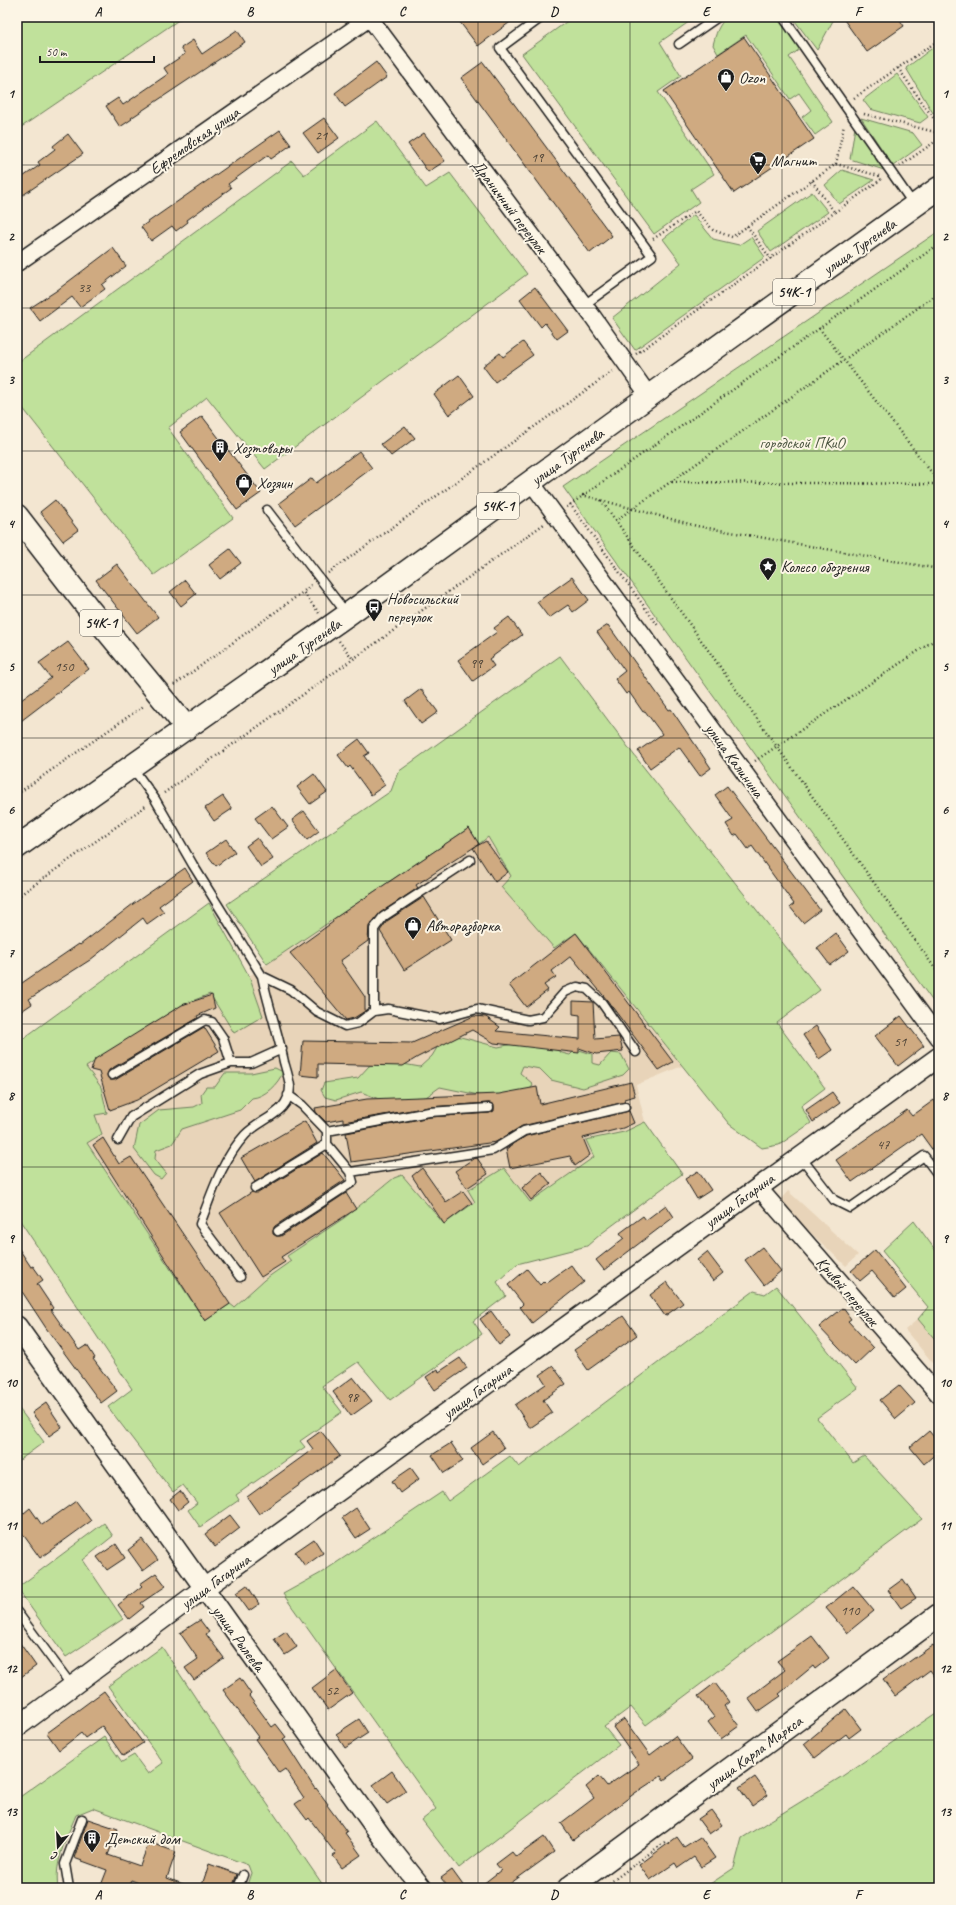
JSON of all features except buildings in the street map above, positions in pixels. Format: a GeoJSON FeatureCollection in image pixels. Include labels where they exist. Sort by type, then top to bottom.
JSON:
{"type":"FeatureCollection","features":[{"type":"Feature","properties":{"kind":"main road","name":"улица Тургенева"},"geometry":{"type":"LineString","coordinates":[[17,847],[329,628],[939,188]]}},
{"type":"Feature","properties":{"kind":"main road","name":"54К-1"},"geometry":{"type":"LineString","coordinates":[[17,516],[89,609],[187,728]]}},
{"type":"Feature","properties":{"kind":"main road","name":"улица Карла Маркса"},"geometry":{"type":"LineString","coordinates":[[569,1888],[939,1615]]}},
{"type":"Feature","properties":{"kind":"street","name":"Ефремовская улица"},"geometry":{"type":"LineString","coordinates":[[17,262],[370,17]]}},
{"type":"Feature","properties":{"kind":"street","name":"Драничный переулок"},"geometry":{"type":"LineString","coordinates":[[370,17],[626,362],[649,396]]}},
{"type":"Feature","properties":{"kind":"street","name":"улица Калинина"},"geometry":{"type":"LineString","coordinates":[[531,482],[939,1038]]}},
{"type":"Feature","properties":{"kind":"street","name":"улица Гагарина"},"geometry":{"type":"LineString","coordinates":[[17,1727],[204,1589],[800,1156],[939,1057]]}},
{"type":"Feature","properties":{"kind":"street","name":"Кривой переулок"},"geometry":{"type":"LineString","coordinates":[[758,1187],[939,1395]]}},
{"type":"Feature","properties":{"kind":"street","name":"улица Рылеева"},"geometry":{"type":"LineString","coordinates":[[17,1326],[384,1840],[422,1888]]}},
{"type":"Feature","properties":{"kind":"lane"},"geometry":{"type":"LineString","coordinates":[[542,17],[500,48],[652,256],[584,305]]}},
{"type":"Feature","properties":{"kind":"lane"},"geometry":{"type":"LineString","coordinates":[[679,44],[718,17]]}},
{"type":"Feature","properties":{"kind":"lane"},"geometry":{"type":"LineString","coordinates":[[783,17],[846,107],[888,175],[914,206]]}},
{"type":"Feature","properties":{"kind":"lane"},"geometry":{"type":"LineString","coordinates":[[267,510],[347,615]]}},
{"type":"Feature","properties":{"kind":"lane"},"geometry":{"type":"LineString","coordinates":[[131,766],[155,799],[193,865],[262,976],[268,1004],[282,1049],[290,1086],[286,1105],[267,1121],[246,1134],[228,1157],[200,1224],[240,1277]]}},
{"type":"Feature","properties":{"kind":"lane"},"geometry":{"type":"LineString","coordinates":[[374,1011],[374,929],[383,918],[470,860]]}},
{"type":"Feature","properties":{"kind":"lane"},"geometry":{"type":"LineString","coordinates":[[262,976],[291,990],[317,1012],[346,1026],[358,1023],[374,1011],[388,1009],[440,1019],[477,1009],[528,1020],[543,1017],[565,992],[577,987],[587,989],[602,1003],[636,1052]]}},
{"type":"Feature","properties":{"kind":"lane"},"geometry":{"type":"LineString","coordinates":[[112,1075],[205,1020],[212,1022],[223,1038],[231,1063]]}},
{"type":"Feature","properties":{"kind":"lane"},"geometry":{"type":"LineString","coordinates":[[118,1140],[131,1117],[200,1074],[231,1063],[251,1063],[282,1049]]}},
{"type":"Feature","properties":{"kind":"lane"},"geometry":{"type":"LineString","coordinates":[[278,1231],[353,1182],[350,1172],[327,1144],[327,1131],[302,1105],[288,1095]]}},
{"type":"Feature","properties":{"kind":"lane"},"geometry":{"type":"LineString","coordinates":[[350,1172],[493,1150],[524,1131],[625,1107]]}},
{"type":"Feature","properties":{"kind":"lane"},"geometry":{"type":"LineString","coordinates":[[327,1131],[429,1112],[489,1108]]}},
{"type":"Feature","properties":{"kind":"lane"},"geometry":{"type":"LineString","coordinates":[[255,1188],[327,1144]]}},
{"type":"Feature","properties":{"kind":"lane"},"geometry":{"type":"LineString","coordinates":[[800,1156],[834,1200],[850,1208],[924,1156],[939,1176]]}},
{"type":"Feature","properties":{"kind":"lane"},"geometry":{"type":"LineString","coordinates":[[17,1612],[72,1686]]}},
{"type":"Feature","properties":{"kind":"lane"},"geometry":{"type":"LineString","coordinates":[[69,1888],[65,1864],[82,1818]]}},
{"type":"Feature","properties":{"kind":"lane"},"geometry":{"type":"LineString","coordinates":[[238,1888],[243,1875]]}},
{"type":"Feature","properties":{"kind":"path"},"geometry":{"type":"LineString","coordinates":[[836,164],[846,107],[898,68],[939,40]]}},
{"type":"Feature","properties":{"kind":"path"},"geometry":{"type":"LineString","coordinates":[[898,68],[939,126]]}},
{"type":"Feature","properties":{"kind":"path"},"geometry":{"type":"LineString","coordinates":[[846,107],[939,133]]}},
{"type":"Feature","properties":{"kind":"path"},"geometry":{"type":"LineString","coordinates":[[353,659],[303,592],[939,139]]}},
{"type":"Feature","properties":{"kind":"path"},"geometry":{"type":"LineString","coordinates":[[644,245],[696,211],[713,230],[732,237],[836,164],[888,175]]}},
{"type":"Feature","properties":{"kind":"path"},"geometry":{"type":"LineString","coordinates":[[812,180],[835,213]]}},
{"type":"Feature","properties":{"kind":"path"},"geometry":{"type":"LineString","coordinates":[[747,226],[771,259]]}},
{"type":"Feature","properties":{"kind":"path"},"geometry":{"type":"LineString","coordinates":[[17,897],[556,515],[582,495],[939,244]]}},
{"type":"Feature","properties":{"kind":"path"},"geometry":{"type":"LineString","coordinates":[[615,521],[939,293]]}},
{"type":"Feature","properties":{"kind":"path"},"geometry":{"type":"LineString","coordinates":[[819,328],[939,483]]}},
{"type":"Feature","properties":{"kind":"path"},"geometry":{"type":"LineString","coordinates":[[670,482],[939,483]]}},
{"type":"Feature","properties":{"kind":"path"},"geometry":{"type":"LineString","coordinates":[[582,495],[697,526],[939,569]]}},
{"type":"Feature","properties":{"kind":"path"},"geometry":{"type":"LineString","coordinates":[[601,500],[939,974]]}},
{"type":"Feature","properties":{"kind":"path"},"geometry":{"type":"LineString","coordinates":[[755,760],[939,637]]}},
{"type":"Feature","properties":{"kind":"shaded area"},"geometry":{"type":"Polygon","coordinates":[[[469,828],[488,837],[511,876],[501,887],[554,948],[576,933],[682,1066],[636,1085],[645,1122],[624,1132],[586,1140],[594,1157],[530,1203],[468,1190],[475,1201],[444,1224],[402,1176],[394,1178],[344,1218],[287,1255],[292,1261],[264,1280],[234,1308],[230,1304],[205,1321],[87,1142],[95,1115],[107,1112],[86,1067],[182,1005],[211,994],[263,1016],[249,976],[469,828]]]}},
{"type":"Feature","properties":{"kind":"shaded area"},"geometry":{"type":"Polygon","coordinates":[[[788,1191],[858,1255],[846,1266],[778,1202],[788,1191]]]}},
{"type":"Feature","properties":{"kind":"shaded area"},"geometry":{"type":"Polygon","coordinates":[[[918,1319],[939,1344],[939,1370],[905,1330],[918,1319]]]}},
{"type":"Feature","properties":{"kind":"green space"},"geometry":{"type":"Polygon","coordinates":[[[17,17],[183,17],[17,130],[17,17]]]}},
{"type":"Feature","properties":{"kind":"green space"},"geometry":{"type":"Polygon","coordinates":[[[573,17],[696,17],[660,42],[681,76],[658,92],[714,174],[691,189],[699,202],[654,234],[522,54],[573,17]]]}},
{"type":"Feature","properties":{"kind":"green space"},"geometry":{"type":"Polygon","coordinates":[[[728,17],[778,17],[800,49],[789,57],[833,122],[815,135],[802,117],[811,110],[799,93],[790,99],[746,35],[718,54],[713,45],[716,33],[728,17]]]}},
{"type":"Feature","properties":{"kind":"green space"},"geometry":{"type":"Polygon","coordinates":[[[792,17],[835,17],[817,50],[792,17]]]}},
{"type":"Feature","properties":{"kind":"green space"},"geometry":{"type":"Polygon","coordinates":[[[939,43],[939,109],[933,113],[906,68],[939,43]]]}},
{"type":"Feature","properties":{"kind":"green space"},"geometry":{"type":"Polygon","coordinates":[[[897,74],[928,117],[920,123],[870,109],[863,100],[897,74]]]}},
{"type":"Feature","properties":{"kind":"green space"},"geometry":{"type":"Polygon","coordinates":[[[861,118],[913,133],[922,145],[893,166],[861,118]]]}},
{"type":"Feature","properties":{"kind":"green space"},"geometry":{"type":"Polygon","coordinates":[[[377,121],[426,188],[450,173],[527,274],[265,469],[207,397],[168,428],[233,518],[154,575],[22,407],[17,411],[17,363],[292,161],[304,175],[377,121]]]}},
{"type":"Feature","properties":{"kind":"green space"},"geometry":{"type":"Polygon","coordinates":[[[855,127],[884,170],[850,159],[855,127]]]}},
{"type":"Feature","properties":{"kind":"green space"},"geometry":{"type":"Polygon","coordinates":[[[842,170],[874,180],[839,204],[825,185],[842,170]]]}},
{"type":"Feature","properties":{"kind":"green space"},"geometry":{"type":"Polygon","coordinates":[[[812,192],[828,212],[771,252],[757,231],[812,192]]]}},
{"type":"Feature","properties":{"kind":"green space"},"geometry":{"type":"Polygon","coordinates":[[[694,215],[713,239],[739,245],[751,237],[765,257],[635,350],[612,318],[681,263],[663,239],[694,215]]]}},
{"type":"Feature","properties":{"kind":"green space","name":"городской ПКиО"},"geometry":{"type":"Polygon","coordinates":[[[939,231],[939,1010],[563,487],[939,231]]]}},
{"type":"Feature","properties":{"kind":"green space"},"geometry":{"type":"Polygon","coordinates":[[[560,656],[634,755],[820,990],[777,1023],[825,1088],[801,1106],[811,1123],[779,1145],[762,1148],[729,1124],[576,933],[554,948],[501,887],[511,876],[488,837],[479,844],[469,828],[267,964],[227,904],[391,791],[398,772],[560,656]]]}},
{"type":"Feature","properties":{"kind":"green space"},"geometry":{"type":"Polygon","coordinates":[[[209,903],[249,976],[263,1016],[234,1033],[210,994],[182,1005],[86,1067],[101,1087],[107,1113],[95,1115],[102,1134],[87,1143],[205,1321],[230,1304],[234,1307],[264,1280],[291,1261],[287,1256],[344,1218],[394,1178],[402,1175],[444,1224],[475,1202],[468,1190],[504,1168],[530,1202],[594,1157],[586,1140],[624,1132],[645,1122],[682,1174],[602,1233],[587,1246],[517,1264],[497,1282],[506,1296],[473,1321],[482,1334],[390,1400],[358,1362],[322,1386],[342,1412],[300,1441],[305,1447],[236,1495],[239,1500],[200,1527],[188,1510],[197,1503],[183,1485],[173,1492],[108,1407],[132,1389],[17,1216],[17,1043],[209,903]]]}},
{"type":"Feature","properties":{"kind":"green space"},"geometry":{"type":"Polygon","coordinates":[[[457,1036],[498,1047],[539,1039],[562,1053],[570,1055],[576,1049],[592,1054],[592,1063],[600,1065],[611,1053],[621,1054],[629,1069],[623,1075],[583,1088],[551,1080],[540,1069],[523,1066],[520,1073],[533,1084],[529,1092],[498,1099],[440,1087],[419,1102],[384,1101],[361,1092],[336,1100],[325,1097],[321,1090],[324,1083],[358,1078],[369,1066],[386,1061],[420,1067],[432,1056],[441,1041],[457,1036]]]}},
{"type":"Feature","properties":{"kind":"green space"},"geometry":{"type":"Polygon","coordinates":[[[275,1068],[283,1072],[278,1081],[262,1095],[252,1098],[240,1110],[182,1129],[172,1144],[156,1150],[155,1159],[166,1173],[161,1179],[154,1175],[134,1149],[139,1125],[159,1110],[194,1107],[202,1103],[201,1094],[206,1087],[215,1087],[225,1073],[251,1073],[275,1068]]]}},
{"type":"Feature","properties":{"kind":"green space"},"geometry":{"type":"Polygon","coordinates":[[[914,1221],[939,1255],[939,1344],[918,1319],[928,1307],[882,1251],[914,1221]]]}},
{"type":"Feature","properties":{"kind":"green space"},"geometry":{"type":"Polygon","coordinates":[[[776,1286],[858,1388],[817,1418],[853,1463],[864,1456],[922,1519],[646,1725],[631,1707],[604,1727],[619,1745],[459,1868],[422,1820],[436,1809],[283,1594],[321,1573],[442,1492],[448,1501],[510,1456],[519,1467],[754,1291],[765,1294],[776,1286]]]}},
{"type":"Feature","properties":{"kind":"green space"},"geometry":{"type":"Polygon","coordinates":[[[17,1406],[44,1442],[17,1462],[17,1406]]]}},
{"type":"Feature","properties":{"kind":"green space"},"geometry":{"type":"Polygon","coordinates":[[[104,1523],[113,1536],[83,1560],[123,1619],[66,1657],[17,1588],[104,1523]]]}},
{"type":"Feature","properties":{"kind":"green space"},"geometry":{"type":"Polygon","coordinates":[[[162,1647],[220,1735],[325,1888],[246,1888],[251,1873],[248,1865],[93,1808],[76,1815],[59,1860],[57,1878],[58,1888],[17,1888],[17,1799],[104,1737],[122,1762],[134,1755],[148,1774],[163,1763],[108,1686],[162,1647]]]}},
{"type":"Feature","properties":{"kind":"green space"},"geometry":{"type":"Polygon","coordinates":[[[939,1711],[939,1888],[704,1888],[734,1868],[742,1838],[841,1777],[939,1711]]]}},
{"type":"Feature","properties":{"kind":"place","name":"Ozon"},"geometry":{"type":"Point","coordinates":[726,92]}},
{"type":"Feature","properties":{"kind":"place","name":"Магнит"},"geometry":{"type":"Point","coordinates":[758,175]}},
{"type":"Feature","properties":{"kind":"place","name":"Хозтовары"},"geometry":{"type":"Point","coordinates":[220,462]}},
{"type":"Feature","properties":{"kind":"place","name":"Хозяин"},"geometry":{"type":"Point","coordinates":[244,497]}},
{"type":"Feature","properties":{"kind":"place","name":"Колесо обозрения"},"geometry":{"type":"Point","coordinates":[768,581]}},
{"type":"Feature","properties":{"kind":"place","name":"Новосильский переулок"},"geometry":{"type":"Point","coordinates":[374,622]}},
{"type":"Feature","properties":{"kind":"place","name":"Авторазборка"},"geometry":{"type":"Point","coordinates":[413,940]}},
{"type":"Feature","properties":{"kind":"place","name":"Детский дом"},"geometry":{"type":"Point","coordinates":[92,1853]}}]}
